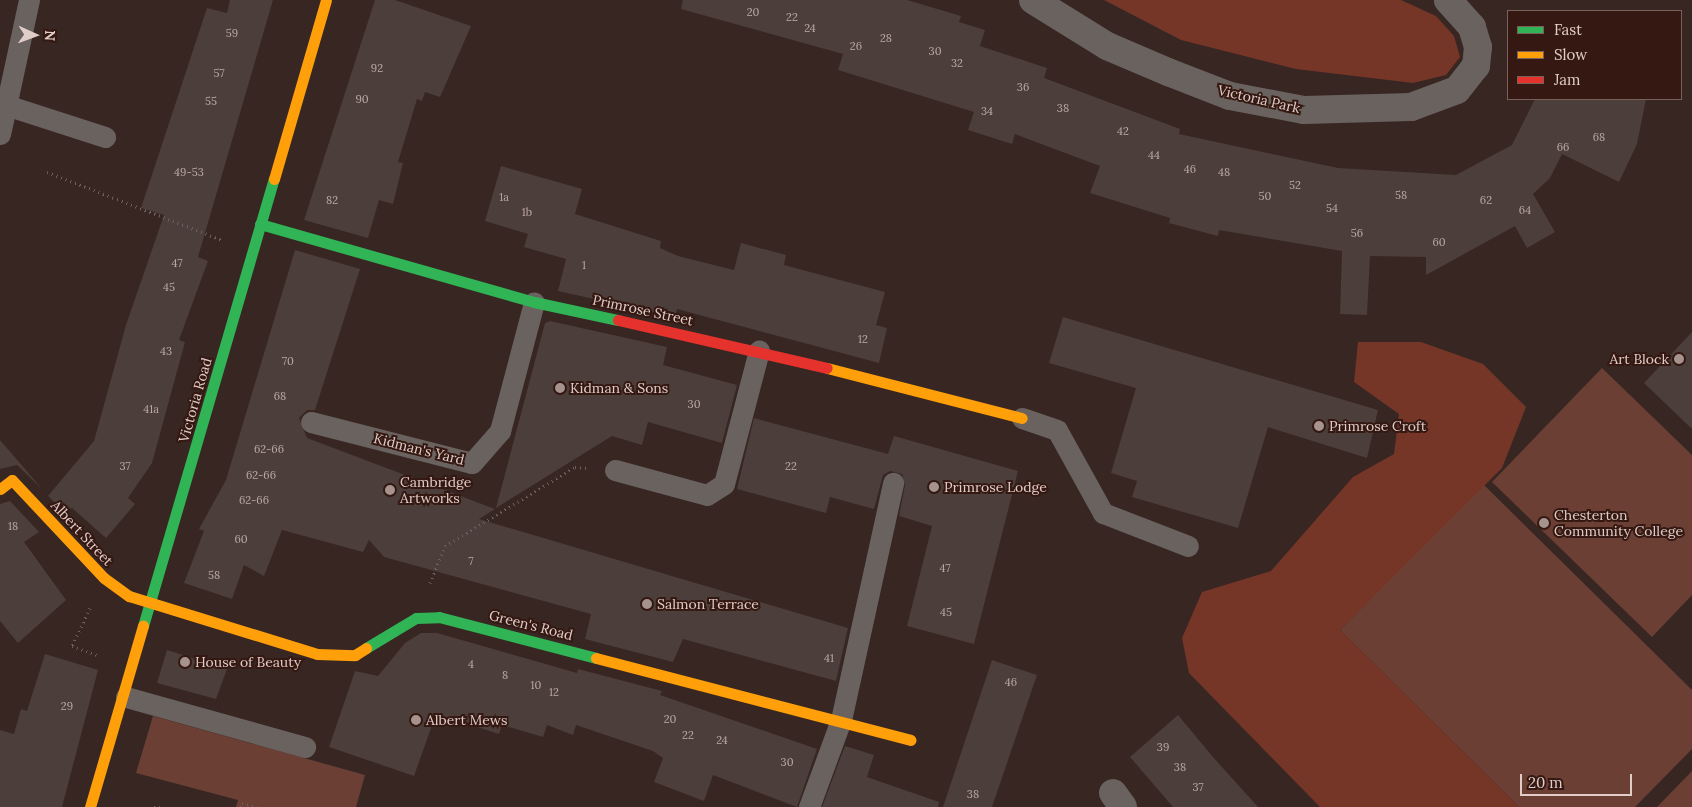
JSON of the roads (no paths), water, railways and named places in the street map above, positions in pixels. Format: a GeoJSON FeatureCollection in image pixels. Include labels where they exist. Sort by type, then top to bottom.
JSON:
{"type":"FeatureCollection","features":[{"type":"Feature","properties":{"kind":"street","name":"Victoria Road"},"geometry":{"type":"LineString","coordinates":[[90,807],[126,697],[151,603],[326,0]]}},
{"type":"Feature","properties":{"kind":"street","name":"Victoria Park"},"geometry":{"type":"LineString","coordinates":[[1033,0],[1107,46],[1168,72],[1230,96],[1304,110],[1411,107],[1458,90],[1476,66],[1478,47],[1472,27],[1448,0]]}},
{"type":"Feature","properties":{"kind":"street","name":"Primrose Street"},"geometry":{"type":"LineString","coordinates":[[260,224],[534,302],[759,351],[1022,418]]}},
{"type":"Feature","properties":{"kind":"street","name":"Albert Street"},"geometry":{"type":"LineString","coordinates":[[0,489],[12,480],[104,578],[129,596],[151,603]]}},
{"type":"Feature","properties":{"kind":"street","name":"Green's Road"},"geometry":{"type":"LineString","coordinates":[[151,603],[317,654],[354,654],[416,618],[439,617],[841,720],[910,740]]}},
{"type":"Feature","properties":{"kind":"lane"},"geometry":{"type":"LineString","coordinates":[[0,134],[9,106],[29,0]]}},
{"type":"Feature","properties":{"kind":"lane"},"geometry":{"type":"LineString","coordinates":[[9,106],[105,137]]}},
{"type":"Feature","properties":{"kind":"lane","name":"Kidman's Yard"},"geometry":{"type":"LineString","coordinates":[[311,422],[472,463],[500,431],[534,302]]}},
{"type":"Feature","properties":{"kind":"lane"},"geometry":{"type":"LineString","coordinates":[[614,470],[707,496],[724,484],[759,351]]}},
{"type":"Feature","properties":{"kind":"lane"},"geometry":{"type":"LineString","coordinates":[[1022,418],[1057,430],[1103,513],[1188,546]]}},
{"type":"Feature","properties":{"kind":"lane"},"geometry":{"type":"LineString","coordinates":[[809,807],[841,720],[893,483]]}},
{"type":"Feature","properties":{"kind":"lane"},"geometry":{"type":"LineString","coordinates":[[126,697],[305,746]]}},
{"type":"Feature","properties":{"kind":"place","name":"Art Block"},"geometry":{"type":"Point","coordinates":[1679,359]}},
{"type":"Feature","properties":{"kind":"place","name":"Kidman & Sons"},"geometry":{"type":"Point","coordinates":[560,388]}},
{"type":"Feature","properties":{"kind":"place","name":"Primrose Croft"},"geometry":{"type":"Point","coordinates":[1319,426]}},
{"type":"Feature","properties":{"kind":"place","name":"Primrose Lodge"},"geometry":{"type":"Point","coordinates":[934,487]}},
{"type":"Feature","properties":{"kind":"place","name":"Cambridge Artworks"},"geometry":{"type":"Point","coordinates":[390,490]}},
{"type":"Feature","properties":{"kind":"place","name":"Chesterton Community College"},"geometry":{"type":"Point","coordinates":[1544,523]}},
{"type":"Feature","properties":{"kind":"place","name":"Salmon Terrace"},"geometry":{"type":"Point","coordinates":[647,604]}},
{"type":"Feature","properties":{"kind":"place","name":"House of Beauty"},"geometry":{"type":"Point","coordinates":[185,662]}},
{"type":"Feature","properties":{"kind":"place","name":"Albert Mews"},"geometry":{"type":"Point","coordinates":[416,720]}}]}
